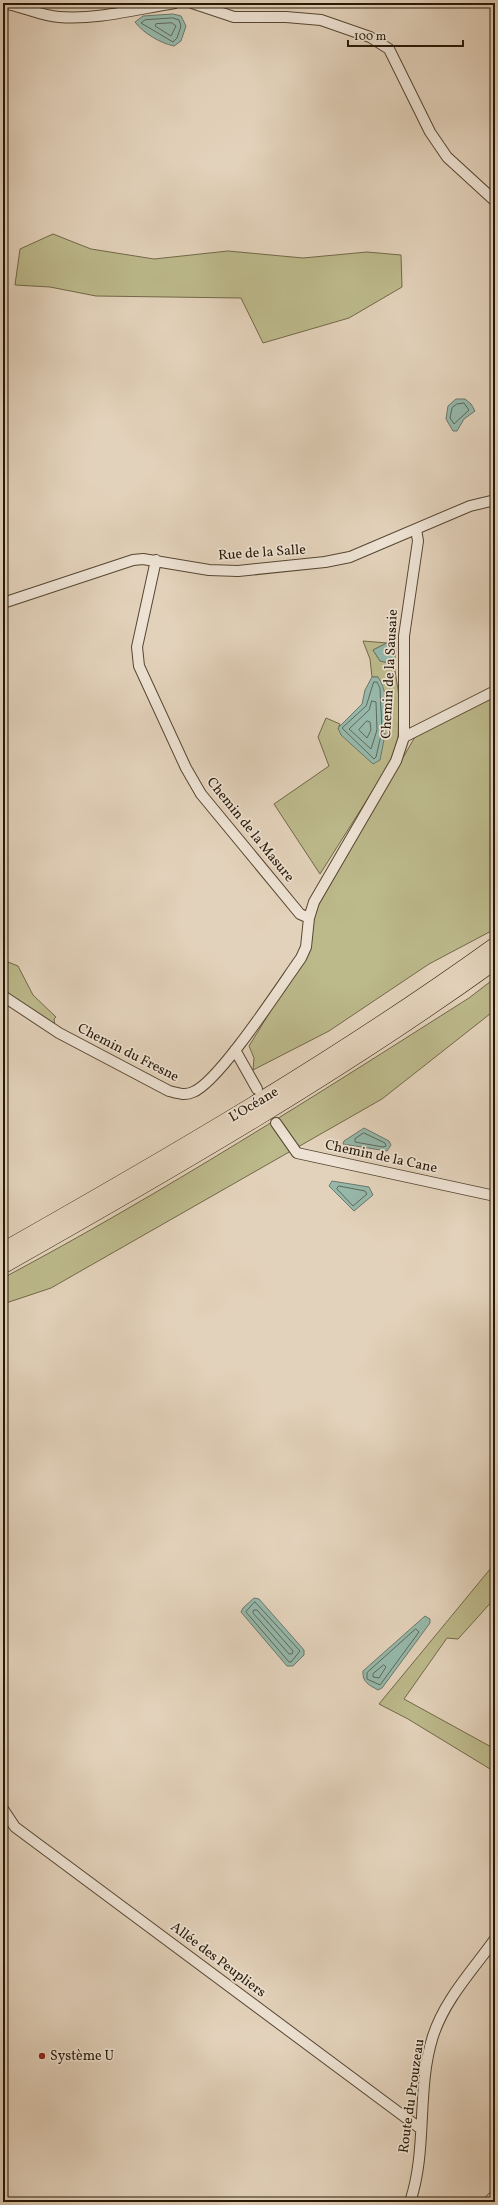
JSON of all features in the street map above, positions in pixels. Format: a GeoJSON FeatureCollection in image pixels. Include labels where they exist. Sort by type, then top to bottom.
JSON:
{"type":"FeatureCollection","features":[{"type":"Feature","properties":{"kind":"highway","name":"L’Océane"},"geometry":{"type":"LineString","coordinates":[[3,1250],[272,1094],[401,1011],[495,945]]}},
{"type":"Feature","properties":{"kind":"highway","name":"L’Océane"},"geometry":{"type":"LineString","coordinates":[[3,1266],[285,1102],[379,1042],[495,962]]}},
{"type":"Feature","properties":{"kind":"main road"},"geometry":{"type":"LineString","coordinates":[[490,2202],[495,2197]]}},
{"type":"Feature","properties":{"kind":"street"},"geometry":{"type":"LineString","coordinates":[[3,3],[16,5],[57,17],[79,18],[175,3]]}},
{"type":"Feature","properties":{"kind":"street"},"geometry":{"type":"LineString","coordinates":[[192,3],[234,17],[286,17],[321,20],[370,37],[389,49],[430,132],[447,157],[495,201]]}},
{"type":"Feature","properties":{"kind":"street","name":"Rue de la Salle"},"geometry":{"type":"LineString","coordinates":[[3,603],[124,562],[143,559],[210,570],[238,571],[325,562],[350,557],[470,506],[495,500]]}},
{"type":"Feature","properties":{"kind":"street","name":"Chemin de la Sausaie"},"geometry":{"type":"LineString","coordinates":[[309,918],[314,902],[396,761],[404,737],[404,636],[418,541],[416,529]]}},
{"type":"Feature","properties":{"kind":"street","name":"Chemin de la Masure"},"geometry":{"type":"LineString","coordinates":[[156,560],[137,647],[139,666],[186,768],[201,794],[300,914],[309,918]]}},
{"type":"Feature","properties":{"kind":"street"},"geometry":{"type":"LineString","coordinates":[[404,737],[495,691]]}},
{"type":"Feature","properties":{"kind":"street"},"geometry":{"type":"LineString","coordinates":[[257,1089],[235,1050],[301,958],[306,947],[309,918]]}},
{"type":"Feature","properties":{"kind":"street","name":"Chemin du Fresne"},"geometry":{"type":"LineString","coordinates":[[3,996],[59,1033],[169,1091],[182,1094],[192,1093],[203,1087],[235,1050]]}},
{"type":"Feature","properties":{"kind":"street","name":"Chemin de la Cane"},"geometry":{"type":"LineString","coordinates":[[276,1122],[296,1153],[495,1196]]}},
{"type":"Feature","properties":{"kind":"street","name":"Allée des Peupliers"},"geometry":{"type":"LineString","coordinates":[[3,1809],[15,1827],[421,2129]]}},
{"type":"Feature","properties":{"kind":"street","name":"Route du Prouzeau"},"geometry":{"type":"LineString","coordinates":[[410,2202],[415,2177],[421,2129],[426,2073],[433,2037],[449,2002],[495,1939]]}},
{"type":"Feature","properties":{"kind":"shaded area"},"geometry":{"type":"Polygon","coordinates":[[[53,234],[91,249],[154,259],[228,251],[303,258],[367,252],[401,255],[402,287],[349,318],[263,343],[241,298],[96,296],[50,287],[15,285],[20,249],[53,234]]]}},
{"type":"Feature","properties":{"kind":"shaded area"},"geometry":{"type":"Polygon","coordinates":[[[363,641],[387,643],[373,650],[380,661],[394,664],[399,696],[398,743],[389,765],[320,874],[274,804],[329,766],[318,737],[326,718],[340,724],[338,729],[373,764],[378,677],[372,677],[370,659],[363,641]]]}},
{"type":"Feature","properties":{"kind":"shaded area"},"geometry":{"type":"Polygon","coordinates":[[[495,695],[495,929],[429,964],[329,1031],[253,1070],[254,1058],[249,1046],[310,947],[315,911],[416,735],[495,695]]]}},
{"type":"Feature","properties":{"kind":"shaded area"},"geometry":{"type":"Polygon","coordinates":[[[3,960],[18,966],[33,995],[56,1017],[54,1019],[55,1026],[3,991],[3,960]]]}},
{"type":"Feature","properties":{"kind":"shaded area"},"geometry":{"type":"Polygon","coordinates":[[[495,978],[495,1010],[382,1099],[51,1288],[3,1304],[3,1278],[63,1246],[180,1178],[469,998],[495,978]]]}},
{"type":"Feature","properties":{"kind":"shaded area"},"geometry":{"type":"Polygon","coordinates":[[[491,1568],[495,1570],[495,1598],[458,1639],[447,1638],[404,1699],[495,1749],[495,1772],[408,1719],[379,1704],[491,1568]]]}},
{"type":"Feature","properties":{"kind":"water"},"geometry":{"type":"Polygon","coordinates":[[[173,14],[181,16],[186,26],[181,41],[174,46],[163,43],[152,37],[142,30],[135,22],[143,16],[173,14]]]}},
{"type":"Feature","properties":{"kind":"water"},"geometry":{"type":"Polygon","coordinates":[[[456,399],[465,399],[471,404],[475,411],[464,419],[457,431],[453,431],[446,419],[448,406],[456,399]]]}},
{"type":"Feature","properties":{"kind":"water"},"geometry":{"type":"Polygon","coordinates":[[[387,643],[394,644],[396,651],[394,664],[380,661],[373,650],[387,643]]]}},
{"type":"Feature","properties":{"kind":"water"},"geometry":{"type":"Polygon","coordinates":[[[372,677],[378,677],[383,686],[387,707],[386,729],[380,760],[373,764],[341,735],[338,728],[362,704],[365,690],[372,677]]]}},
{"type":"Feature","properties":{"kind":"water"},"geometry":{"type":"Polygon","coordinates":[[[364,1128],[389,1141],[391,1145],[387,1151],[343,1144],[344,1141],[364,1128]]]}},
{"type":"Feature","properties":{"kind":"water"},"geometry":{"type":"Polygon","coordinates":[[[332,1181],[369,1187],[373,1195],[354,1211],[329,1186],[332,1181]]]}},
{"type":"Feature","properties":{"kind":"water"},"geometry":{"type":"Polygon","coordinates":[[[254,1598],[259,1599],[304,1650],[304,1655],[293,1666],[287,1666],[241,1612],[243,1608],[254,1598]]]}},
{"type":"Feature","properties":{"kind":"water"},"geometry":{"type":"Polygon","coordinates":[[[425,1616],[430,1619],[430,1623],[382,1688],[378,1690],[369,1685],[365,1681],[363,1671],[425,1616]]]}},
{"type":"Feature","properties":{"kind":"place","name":"Système U"},"geometry":{"type":"Point","coordinates":[42,2056]}}]}
